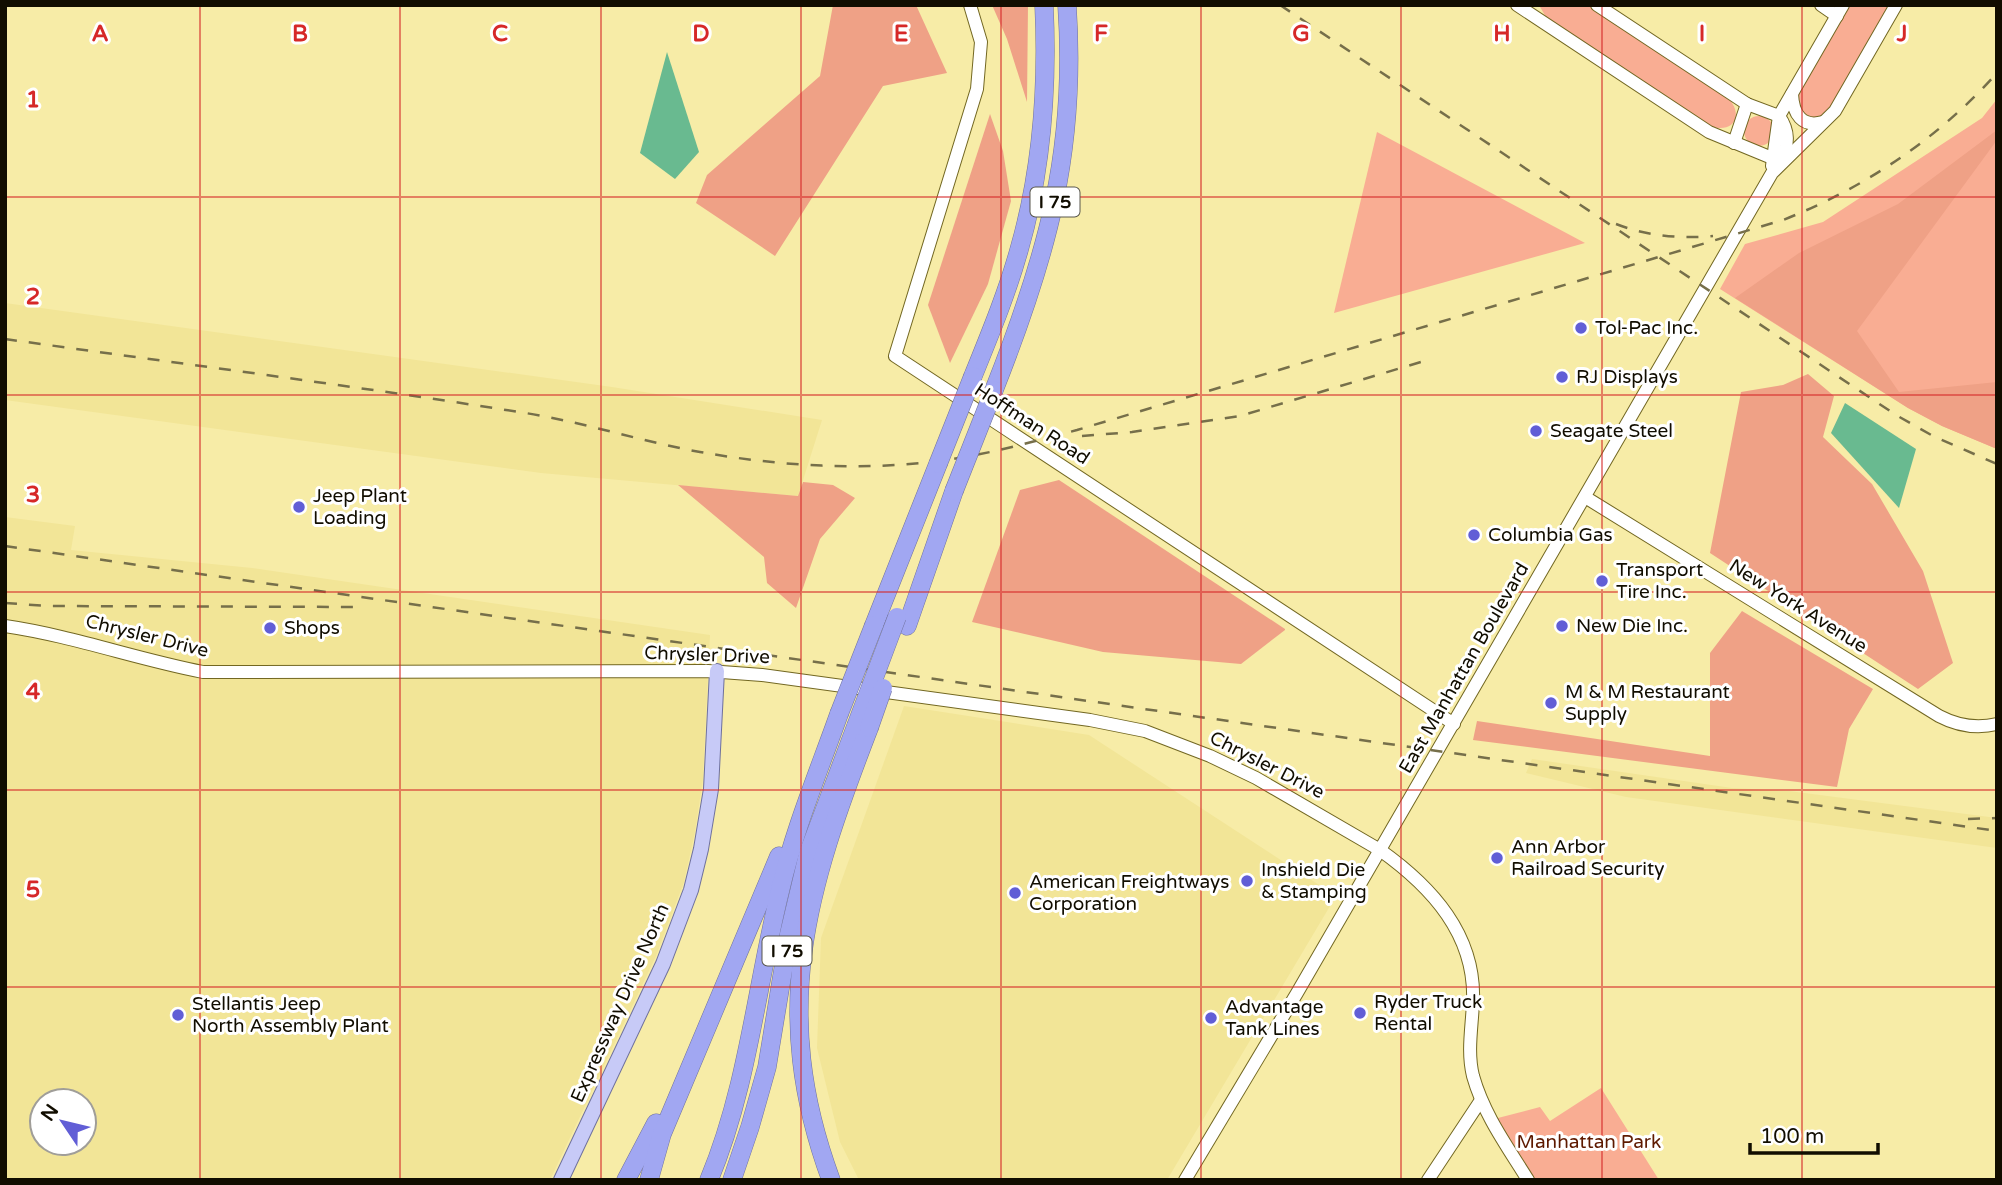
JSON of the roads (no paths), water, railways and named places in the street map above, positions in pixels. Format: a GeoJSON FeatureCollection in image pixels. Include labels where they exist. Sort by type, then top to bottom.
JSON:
{"type":"FeatureCollection","features":[{"type":"Feature","properties":{"kind":"highway","name":"I 75"},"geometry":{"type":"LineString","coordinates":[[709,1180],[740,1091],[777,901],[806,803],[974,376],[1014,267],[1034,183],[1045,99],[1044,5]]}},
{"type":"Feature","properties":{"kind":"highway","name":"I 75"},"geometry":{"type":"LineString","coordinates":[[732,1180],[767,1067],[791,925],[808,854],[862,727],[1036,277],[1057,195],[1069,97],[1067,5]]}},
{"type":"Feature","properties":{"kind":"highway"},"geometry":{"type":"LineString","coordinates":[[831,1180],[819,1145],[805,1087],[799,1038],[799,984],[807,921],[862,727]]}},
{"type":"Feature","properties":{"kind":"highway"},"geometry":{"type":"LineString","coordinates":[[649,1180],[662,1133],[784,845],[806,803]]}},
{"type":"Feature","properties":{"kind":"highway"},"geometry":{"type":"LineString","coordinates":[[799,984],[808,1062],[820,1118],[839,1180]]}},
{"type":"Feature","properties":{"kind":"highway"},"geometry":{"type":"LineString","coordinates":[[626,1180],[676,1081],[692,1064]]}},
{"type":"Feature","properties":{"kind":"main road","name":"Expressway Drive North"},"geometry":{"type":"LineString","coordinates":[[561,1180],[663,964],[691,890],[711,789],[717,671]]}},
{"type":"Feature","properties":{"kind":"street","name":"Hoffman Road"},"geometry":{"type":"LineString","coordinates":[[970,5],[981,42],[977,89],[895,356],[1454,724]]}},
{"type":"Feature","properties":{"kind":"street"},"geometry":{"type":"LineString","coordinates":[[1522,6],[1709,132],[1734,142],[1775,166],[1788,139],[1787,130],[1779,116],[1747,104],[1597,5]]}},
{"type":"Feature","properties":{"kind":"street"},"geometry":{"type":"LineString","coordinates":[[1779,116],[1840,11],[1821,5]]}},
{"type":"Feature","properties":{"kind":"street","name":"East Manhattan Boulevard"},"geometry":{"type":"LineString","coordinates":[[1185,1180],[1454,724],[1775,166],[1835,111],[1896,5]]}},
{"type":"Feature","properties":{"kind":"street"},"geometry":{"type":"LineString","coordinates":[[1792,94],[1792,107],[1801,120],[1809,124],[1824,122]]}},
{"type":"Feature","properties":{"kind":"street"},"geometry":{"type":"LineString","coordinates":[[1734,142],[1747,104]]}},
{"type":"Feature","properties":{"kind":"street","name":"New York Avenue"},"geometry":{"type":"LineString","coordinates":[[1585,497],[1939,716],[1971,727],[1997,724]]}},
{"type":"Feature","properties":{"kind":"street","name":"Chrysler Drive"},"geometry":{"type":"LineString","coordinates":[[5,626],[73,638],[177,667],[203,671],[717,671],[762,675],[1076,718],[1144,732],[1199,751],[1256,778],[1380,850],[1399,863],[1443,908],[1468,951],[1473,977],[1470,1056],[1481,1100],[1489,1119],[1528,1180]]}},
{"type":"Feature","properties":{"kind":"street"},"geometry":{"type":"LineString","coordinates":[[1428,1180],[1481,1100]]}},
{"type":"Feature","properties":{"kind":"railway"},"geometry":{"type":"LineString","coordinates":[[1280,5],[1896,415],[1933,436],[1997,464]]}},
{"type":"Feature","properties":{"kind":"railway"},"geometry":{"type":"LineString","coordinates":[[5,339],[519,412],[677,447],[759,461],[819,466],[879,466],[939,461],[991,452],[1077,430],[1783,220],[1842,193],[1898,159],[1950,119],[1997,73]]}},
{"type":"Feature","properties":{"kind":"railway"},"geometry":{"type":"LineString","coordinates":[[1616,224],[1664,236],[1713,236]]}},
{"type":"Feature","properties":{"kind":"railway"},"geometry":{"type":"LineString","coordinates":[[1082,436],[1132,432],[1240,416],[1431,359]]}},
{"type":"Feature","properties":{"kind":"railway"},"geometry":{"type":"LineString","coordinates":[[5,546],[1997,831]]}},
{"type":"Feature","properties":{"kind":"railway"},"geometry":{"type":"LineString","coordinates":[[5,603],[48,606],[359,607]]}},
{"type":"Feature","properties":{"kind":"railway"},"geometry":{"type":"LineString","coordinates":[[1968,819],[1997,818]]}},
{"type":"Feature","properties":{"kind":"place","name":"Tol-Pac Inc."},"geometry":{"type":"Point","coordinates":[1581,328]}},
{"type":"Feature","properties":{"kind":"place","name":"RJ Displays"},"geometry":{"type":"Point","coordinates":[1562,377]}},
{"type":"Feature","properties":{"kind":"place","name":"Seagate Steel"},"geometry":{"type":"Point","coordinates":[1536,431]}},
{"type":"Feature","properties":{"kind":"place","name":"Jeep Plant Loading"},"geometry":{"type":"Point","coordinates":[299,507]}},
{"type":"Feature","properties":{"kind":"place","name":"Columbia Gas"},"geometry":{"type":"Point","coordinates":[1474,535]}},
{"type":"Feature","properties":{"kind":"place","name":"Transport Tire Inc."},"geometry":{"type":"Point","coordinates":[1602,581]}},
{"type":"Feature","properties":{"kind":"place","name":"New Die Inc."},"geometry":{"type":"Point","coordinates":[1562,626]}},
{"type":"Feature","properties":{"kind":"place","name":"Shops"},"geometry":{"type":"Point","coordinates":[270,628]}},
{"type":"Feature","properties":{"kind":"place","name":"M & M Restaurant Supply"},"geometry":{"type":"Point","coordinates":[1551,703]}},
{"type":"Feature","properties":{"kind":"place","name":"Ann Arbor Railroad Security"},"geometry":{"type":"Point","coordinates":[1497,858]}},
{"type":"Feature","properties":{"kind":"place","name":"Inshield Die & Stamping"},"geometry":{"type":"Point","coordinates":[1247,881]}},
{"type":"Feature","properties":{"kind":"place","name":"American Freightways Corporation"},"geometry":{"type":"Point","coordinates":[1015,893]}},
{"type":"Feature","properties":{"kind":"place","name":"Ryder Truck Rental"},"geometry":{"type":"Point","coordinates":[1360,1013]}},
{"type":"Feature","properties":{"kind":"place","name":"Stellantis Jeep North Assembly Plant"},"geometry":{"type":"Point","coordinates":[178,1015]}},
{"type":"Feature","properties":{"kind":"place","name":"Advantage Tank Lines"},"geometry":{"type":"Point","coordinates":[1211,1018]}},
{"type":"Feature","properties":{"kind":"park label","name":"Manhattan Park"},"geometry":{"type":"Point","coordinates":[1589,1142]}}]}
